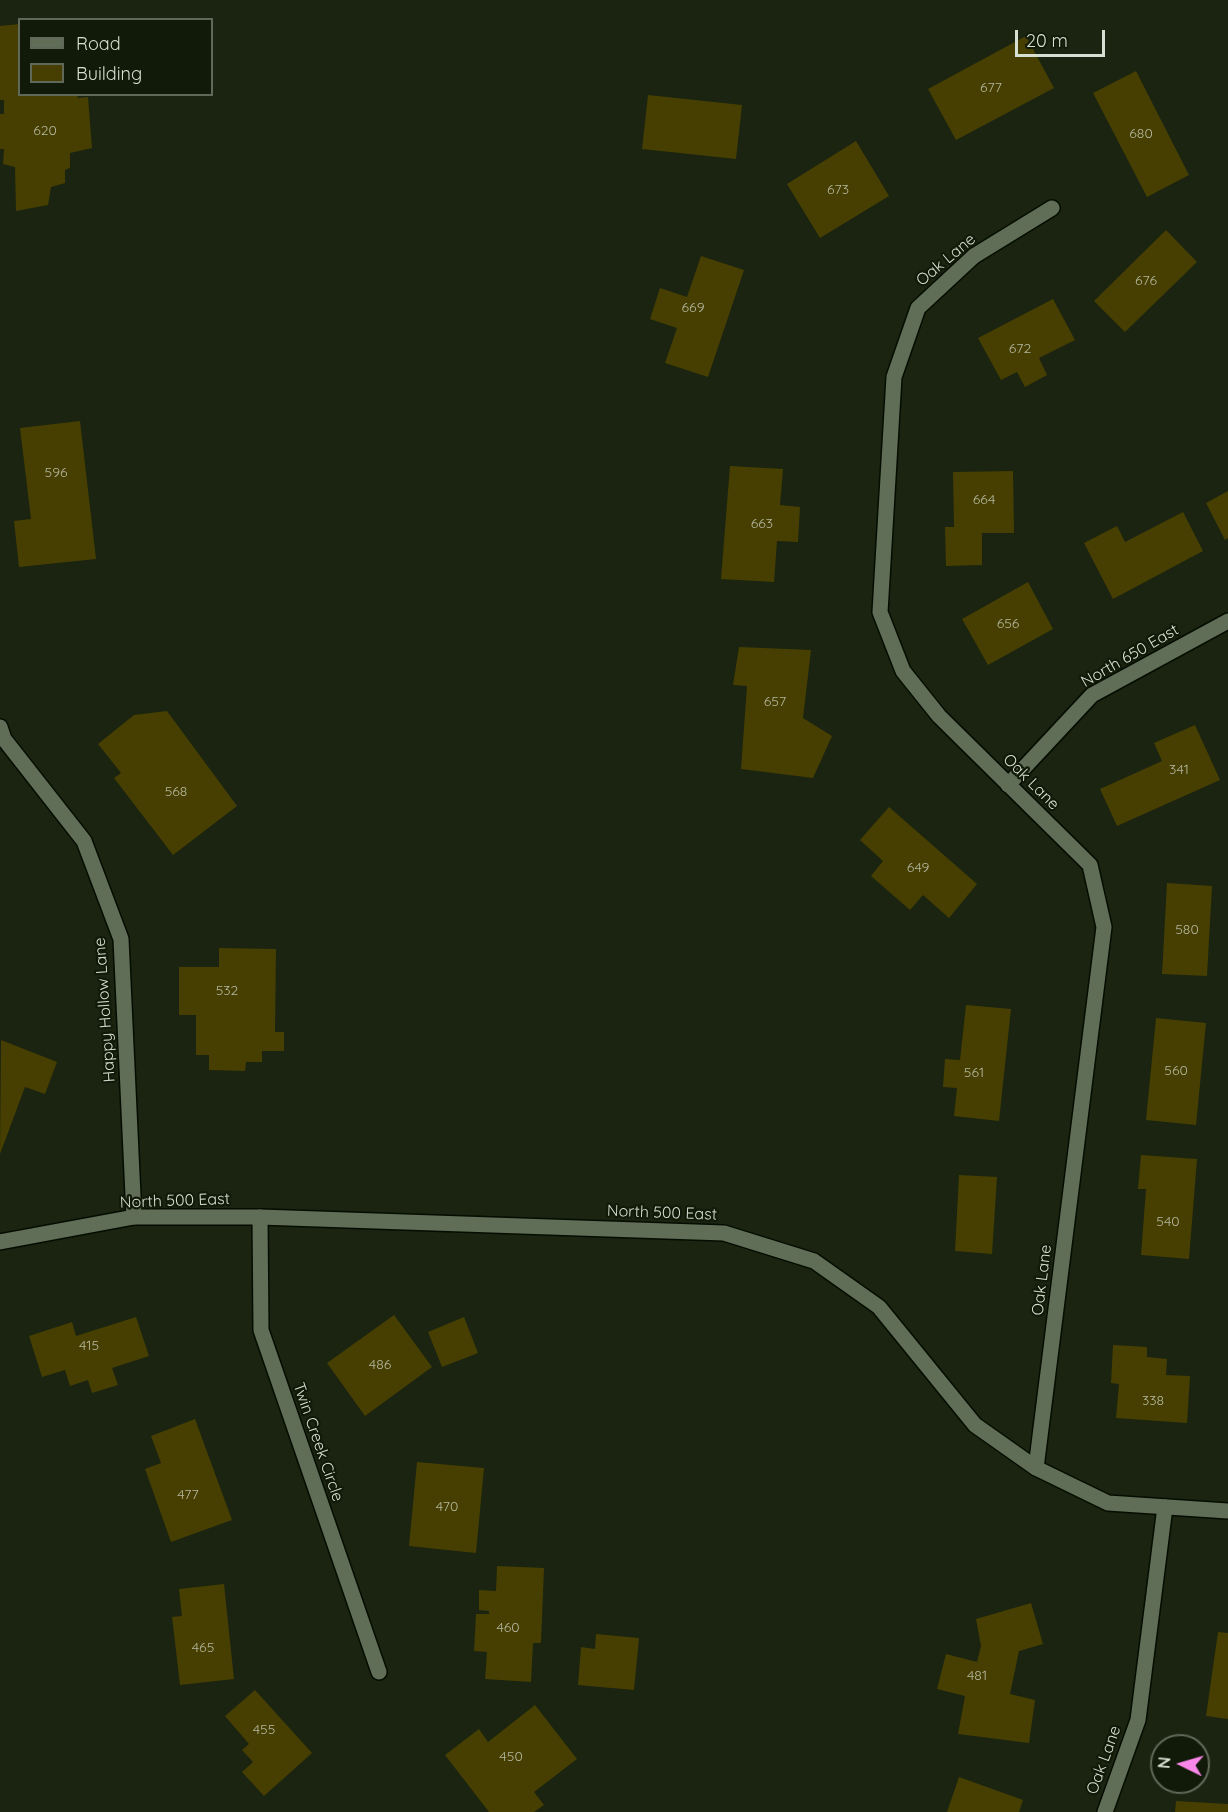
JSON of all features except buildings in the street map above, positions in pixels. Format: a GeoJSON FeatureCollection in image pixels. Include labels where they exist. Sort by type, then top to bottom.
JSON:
{"type":"FeatureCollection","features":[{"type":"Feature","properties":{"kind":"street","name":"Oak Lane"},"geometry":{"type":"LineString","coordinates":[[1036,1468],[1104,927],[1090,865],[939,716],[903,671],[880,612],[894,377],[918,308],[974,256],[1052,208]]}},
{"type":"Feature","properties":{"kind":"street","name":"North 650 East"},"geometry":{"type":"LineString","coordinates":[[1008,785],[1092,695],[1228,621]]}},
{"type":"Feature","properties":{"kind":"street","name":"Happy Hollow Lane"},"geometry":{"type":"LineString","coordinates":[[0,727],[4,739],[84,841],[121,939],[135,1217]]}},
{"type":"Feature","properties":{"kind":"street","name":"North 500 East"},"geometry":{"type":"LineString","coordinates":[[0,1242],[135,1217],[260,1217],[724,1233],[814,1261],[879,1307],[975,1425],[1036,1468],[1108,1503],[1228,1511]]}},
{"type":"Feature","properties":{"kind":"street","name":"Twin Creek Circle"},"geometry":{"type":"LineString","coordinates":[[260,1217],[261,1330],[379,1672]]}},
{"type":"Feature","properties":{"kind":"street","name":"Oak Lane"},"geometry":{"type":"LineString","coordinates":[[1105,1812],[1138,1720],[1165,1507]]}}]}
